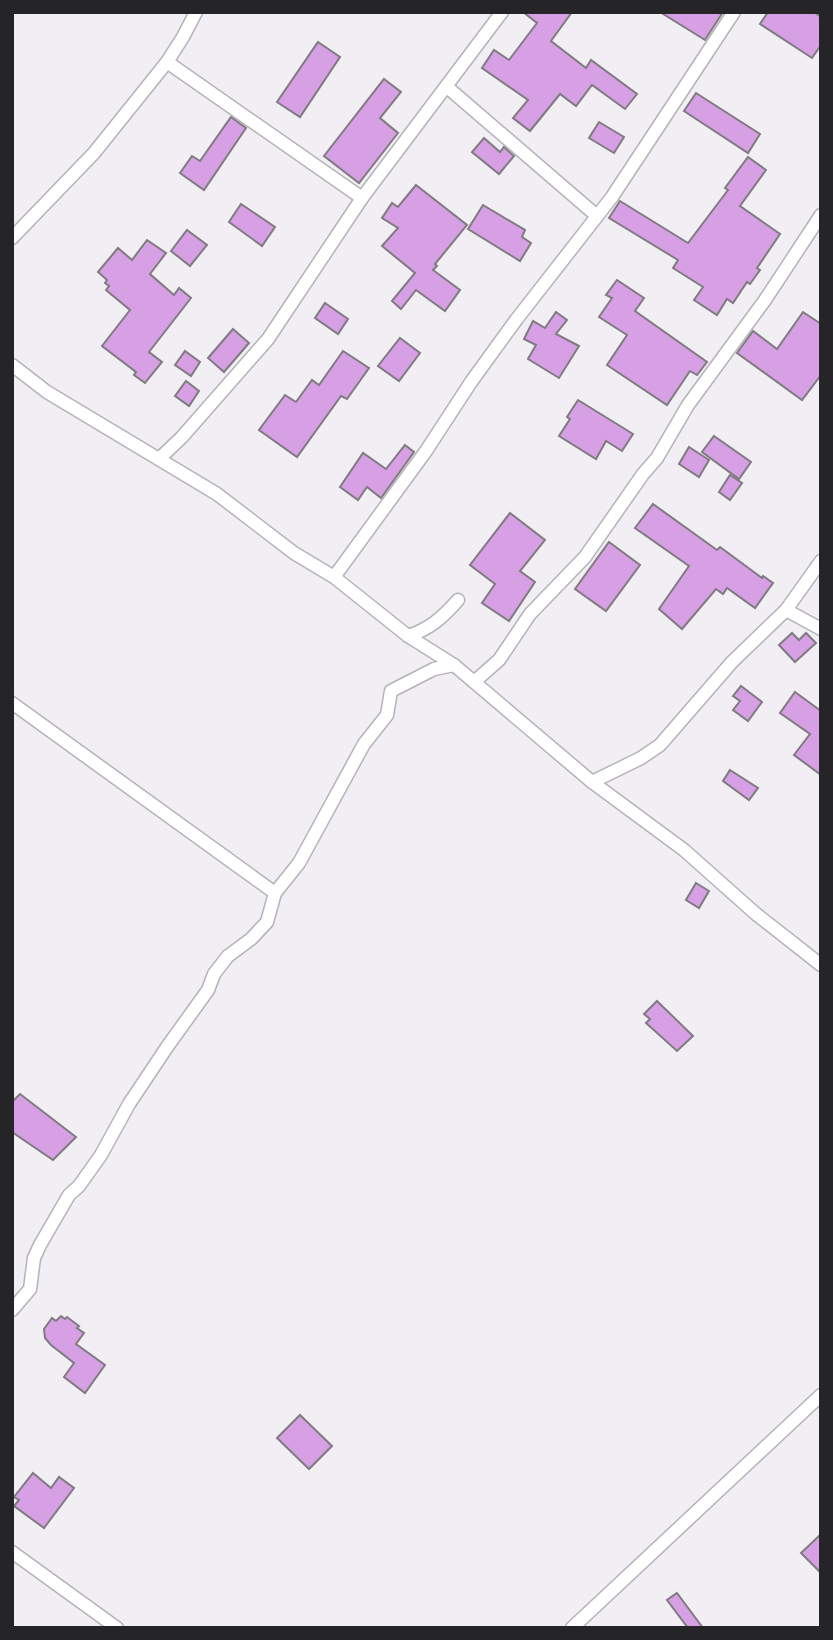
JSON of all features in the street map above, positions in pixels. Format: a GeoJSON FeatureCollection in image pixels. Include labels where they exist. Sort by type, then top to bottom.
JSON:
{"type":"FeatureCollection","features":[{"type":"Feature","properties":{"kind":"street"},"geometry":{"type":"LineString","coordinates":[[12,238],[94,153],[167,62],[195,12]]}},
{"type":"Feature","properties":{"kind":"street"},"geometry":{"type":"LineString","coordinates":[[160,458],[182,437],[268,339],[362,198],[502,12]]}},
{"type":"Feature","properties":{"kind":"street"},"geometry":{"type":"LineString","coordinates":[[334,577],[426,451],[516,320],[597,216],[734,12]]}},
{"type":"Feature","properties":{"kind":"street"},"geometry":{"type":"LineString","coordinates":[[167,62],[362,198]]}},
{"type":"Feature","properties":{"kind":"street"},"geometry":{"type":"LineString","coordinates":[[447,87],[597,216]]}},
{"type":"Feature","properties":{"kind":"street"},"geometry":{"type":"LineString","coordinates":[[474,682],[499,660],[530,614],[585,557],[657,458],[688,405],[765,300],[821,215]]}},
{"type":"Feature","properties":{"kind":"street"},"geometry":{"type":"LineString","coordinates":[[12,365],[47,392],[217,494],[294,553],[334,577],[408,636],[454,665],[592,782],[684,850],[821,965]]}},
{"type":"Feature","properties":{"kind":"street"},"geometry":{"type":"LineString","coordinates":[[592,782],[660,745],[732,662],[786,610],[821,561]]}},
{"type":"Feature","properties":{"kind":"street"},"geometry":{"type":"LineString","coordinates":[[408,636],[424,631],[439,621],[458,600]]}},
{"type":"Feature","properties":{"kind":"street"},"geometry":{"type":"LineString","coordinates":[[786,610],[821,629]]}},
{"type":"Feature","properties":{"kind":"street"},"geometry":{"type":"LineString","coordinates":[[12,1310],[30,1289],[34,1258],[69,1195],[79,1186],[101,1155],[130,1104],[208,990],[214,974],[228,956],[251,939],[267,922],[275,893],[299,863],[364,744],[387,715],[391,691],[433,669],[454,665]]}},
{"type":"Feature","properties":{"kind":"street"},"geometry":{"type":"LineString","coordinates":[[12,703],[275,893]]}},
{"type":"Feature","properties":{"kind":"street"},"geometry":{"type":"LineString","coordinates":[[572,1628],[821,1395]]}},
{"type":"Feature","properties":{"kind":"street"},"geometry":{"type":"LineString","coordinates":[[12,1552],[117,1628]]}},
{"type":"Feature","properties":{"kind":"building"},"geometry":{"type":"Polygon","coordinates":[[[523,12],[572,12],[551,41],[586,68],[591,60],[637,94],[625,109],[592,85],[576,106],[560,94],[530,131],[513,118],[528,100],[482,68],[494,50],[509,60],[537,23],[523,12]]]}},
{"type":"Feature","properties":{"kind":"building"},"geometry":{"type":"Polygon","coordinates":[[[660,12],[723,12],[705,40],[660,12]]]}},
{"type":"Feature","properties":{"kind":"building"},"geometry":{"type":"Polygon","coordinates":[[[768,12],[814,12],[821,17],[821,45],[812,58],[760,24],[768,12]]]}},
{"type":"Feature","properties":{"kind":"building"},"geometry":{"type":"Polygon","coordinates":[[[318,42],[340,57],[300,117],[277,102],[318,42]]]}},
{"type":"Feature","properties":{"kind":"building"},"geometry":{"type":"Polygon","coordinates":[[[384,79],[401,92],[380,118],[398,133],[359,183],[324,156],[384,79]]]}},
{"type":"Feature","properties":{"kind":"building"},"geometry":{"type":"Polygon","coordinates":[[[696,93],[760,134],[748,153],[684,111],[696,93]]]}},
{"type":"Feature","properties":{"kind":"building"},"geometry":{"type":"Polygon","coordinates":[[[231,117],[246,128],[204,190],[180,173],[192,156],[200,161],[231,117]]]}},
{"type":"Feature","properties":{"kind":"building"},"geometry":{"type":"Polygon","coordinates":[[[599,122],[624,137],[614,153],[589,138],[599,122]]]}},
{"type":"Feature","properties":{"kind":"building"},"geometry":{"type":"Polygon","coordinates":[[[484,138],[500,152],[504,147],[514,156],[499,174],[472,152],[484,138]]]}},
{"type":"Feature","properties":{"kind":"building"},"geometry":{"type":"Polygon","coordinates":[[[748,157],[766,170],[740,206],[780,234],[757,268],[760,270],[750,284],[747,282],[733,303],[727,299],[717,315],[694,300],[703,287],[673,268],[678,260],[609,218],[620,201],[688,243],[728,190],[725,188],[748,157]]]}},
{"type":"Feature","properties":{"kind":"building"},"geometry":{"type":"Polygon","coordinates":[[[416,185],[467,225],[433,270],[460,290],[445,311],[416,290],[401,309],[392,301],[415,273],[382,246],[398,228],[382,218],[392,203],[398,207],[416,185]]]}},
{"type":"Feature","properties":{"kind":"building"},"geometry":{"type":"Polygon","coordinates":[[[241,204],[275,227],[262,246],[229,222],[241,204]]]}},
{"type":"Feature","properties":{"kind":"building"},"geometry":{"type":"Polygon","coordinates":[[[483,205],[525,230],[522,237],[531,243],[520,261],[468,229],[483,205]]]}},
{"type":"Feature","properties":{"kind":"building"},"geometry":{"type":"Polygon","coordinates":[[[187,230],[207,245],[190,266],[171,251],[187,230]]]}},
{"type":"Feature","properties":{"kind":"building"},"geometry":{"type":"Polygon","coordinates":[[[147,240],[166,253],[150,274],[174,295],[179,288],[191,298],[149,352],[162,362],[145,383],[134,375],[136,372],[102,346],[130,310],[106,290],[109,286],[105,283],[107,280],[98,272],[118,248],[132,260],[147,240]]]}},
{"type":"Feature","properties":{"kind":"building"},"geometry":{"type":"Polygon","coordinates":[[[617,280],[644,298],[635,311],[707,362],[697,375],[690,371],[667,405],[607,365],[627,335],[599,317],[612,298],[606,295],[617,280]]]}},
{"type":"Feature","properties":{"kind":"building"},"geometry":{"type":"Polygon","coordinates":[[[325,303],[348,319],[338,334],[315,318],[325,303]]]}},
{"type":"Feature","properties":{"kind":"building"},"geometry":{"type":"Polygon","coordinates":[[[556,312],[567,320],[556,334],[579,346],[559,378],[528,359],[536,345],[524,339],[533,321],[545,328],[556,312]]]}},
{"type":"Feature","properties":{"kind":"building"},"geometry":{"type":"Polygon","coordinates":[[[803,312],[821,324],[821,375],[802,400],[737,353],[753,331],[777,349],[803,312]]]}},
{"type":"Feature","properties":{"kind":"building"},"geometry":{"type":"Polygon","coordinates":[[[233,329],[249,343],[224,372],[208,358],[233,329]]]}},
{"type":"Feature","properties":{"kind":"building"},"geometry":{"type":"Polygon","coordinates":[[[400,338],[420,353],[399,381],[378,366],[400,338]]]}},
{"type":"Feature","properties":{"kind":"building"},"geometry":{"type":"Polygon","coordinates":[[[185,351],[200,362],[191,376],[175,365],[185,351]]]}},
{"type":"Feature","properties":{"kind":"building"},"geometry":{"type":"Polygon","coordinates":[[[343,351],[369,368],[347,399],[341,396],[297,457],[259,430],[285,395],[296,402],[312,380],[319,385],[343,351]]]}},
{"type":"Feature","properties":{"kind":"building"},"geometry":{"type":"Polygon","coordinates":[[[186,381],[199,391],[189,406],[175,396],[186,381]]]}},
{"type":"Feature","properties":{"kind":"building"},"geometry":{"type":"Polygon","coordinates":[[[578,400],[633,434],[622,451],[606,441],[596,459],[559,436],[578,400]]]}},
{"type":"Feature","properties":{"kind":"building"},"geometry":{"type":"Polygon","coordinates":[[[714,436],[751,462],[739,479],[702,452],[714,436]]]}},
{"type":"Feature","properties":{"kind":"building"},"geometry":{"type":"Polygon","coordinates":[[[405,445],[414,452],[381,498],[367,487],[358,500],[340,487],[363,453],[386,469],[405,445]]]}},
{"type":"Feature","properties":{"kind":"building"},"geometry":{"type":"Polygon","coordinates":[[[689,447],[709,460],[699,477],[679,464],[689,447]]]}},
{"type":"Feature","properties":{"kind":"building"},"geometry":{"type":"Polygon","coordinates":[[[730,475],[742,483],[730,500],[719,492],[730,475]]]}},
{"type":"Feature","properties":{"kind":"building"},"geometry":{"type":"Polygon","coordinates":[[[653,504],[717,550],[720,547],[773,583],[755,608],[727,588],[723,594],[716,589],[682,629],[659,609],[689,566],[635,528],[653,504]]]}},
{"type":"Feature","properties":{"kind":"building"},"geometry":{"type":"Polygon","coordinates":[[[510,513],[545,540],[520,571],[535,582],[509,621],[482,603],[495,584],[470,565],[510,513]]]}},
{"type":"Feature","properties":{"kind":"building"},"geometry":{"type":"Polygon","coordinates":[[[609,542],[640,565],[606,611],[575,589],[609,542]]]}},
{"type":"Feature","properties":{"kind":"building"},"geometry":{"type":"Polygon","coordinates":[[[792,633],[799,640],[806,633],[816,643],[795,662],[779,645],[792,633]]]}},
{"type":"Feature","properties":{"kind":"building"},"geometry":{"type":"Polygon","coordinates":[[[741,686],[762,702],[748,721],[733,710],[740,701],[733,696],[741,686]]]}},
{"type":"Feature","properties":{"kind":"building"},"geometry":{"type":"Polygon","coordinates":[[[795,692],[821,711],[821,775],[794,755],[810,734],[780,713],[795,692]]]}},
{"type":"Feature","properties":{"kind":"building"},"geometry":{"type":"Polygon","coordinates":[[[730,770],[758,788],[749,800],[723,781],[730,770]]]}},
{"type":"Feature","properties":{"kind":"building"},"geometry":{"type":"Polygon","coordinates":[[[696,883],[709,891],[699,908],[686,900],[696,883]]]}},
{"type":"Feature","properties":{"kind":"building"},"geometry":{"type":"Polygon","coordinates":[[[657,1001],[693,1036],[677,1051],[646,1023],[650,1019],[644,1014],[657,1001]]]}},
{"type":"Feature","properties":{"kind":"building"},"geometry":{"type":"Polygon","coordinates":[[[20,1094],[76,1137],[53,1160],[12,1132],[12,1102],[20,1094]]]}},
{"type":"Feature","properties":{"kind":"building"},"geometry":{"type":"Polygon","coordinates":[[[61,1316],[65,1319],[67,1317],[84,1333],[76,1344],[105,1365],[85,1393],[64,1377],[74,1363],[45,1338],[44,1329],[52,1318],[56,1321],[61,1316]]]}},
{"type":"Feature","properties":{"kind":"building"},"geometry":{"type":"Polygon","coordinates":[[[300,1415],[332,1446],[309,1469],[277,1438],[300,1415]]]}},
{"type":"Feature","properties":{"kind":"building"},"geometry":{"type":"Polygon","coordinates":[[[33,1473],[51,1488],[59,1477],[74,1488],[44,1528],[14,1506],[19,1500],[14,1497],[33,1473]]]}},
{"type":"Feature","properties":{"kind":"building"},"geometry":{"type":"Polygon","coordinates":[[[821,1534],[821,1573],[801,1553],[821,1534]]]}},
{"type":"Feature","properties":{"kind":"building"},"geometry":{"type":"Polygon","coordinates":[[[677,1593],[703,1628],[688,1628],[667,1600],[677,1593]]]}}]}
